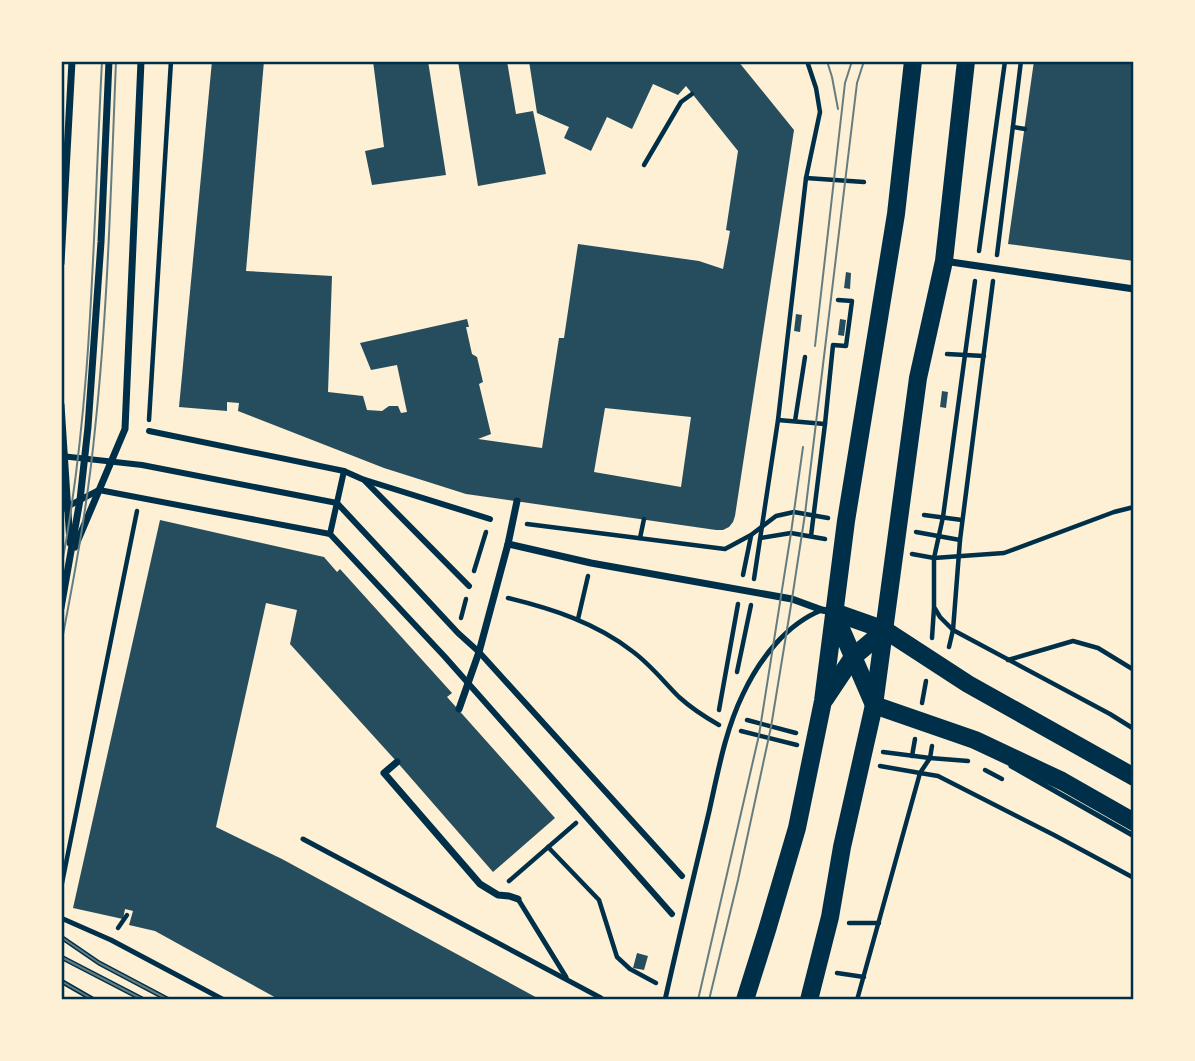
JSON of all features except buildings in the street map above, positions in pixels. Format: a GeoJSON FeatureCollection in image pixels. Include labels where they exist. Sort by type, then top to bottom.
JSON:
{"type":"FeatureCollection","features":[{"type":"Feature","properties":{"kind":"main road"},"geometry":{"type":"LineString","coordinates":[[745,1000],[797,828],[823,701],[828,611],[846,521],[896,214],[913,61]]}},
{"type":"Feature","properties":{"kind":"main road"},"geometry":{"type":"LineString","coordinates":[[809,1000],[830,917],[842,847],[874,705],[918,377],[944,261],[966,61]]}},
{"type":"Feature","properties":{"kind":"main road"},"geometry":{"type":"LineString","coordinates":[[828,611],[885,630],[968,684],[1134,777]]}},
{"type":"Feature","properties":{"kind":"main road"},"geometry":{"type":"LineString","coordinates":[[828,611],[853,657],[874,705],[975,740],[1062,781],[1134,822]]}},
{"type":"Feature","properties":{"kind":"main road"},"geometry":{"type":"LineString","coordinates":[[823,701],[853,657],[885,630]]}},
{"type":"Feature","properties":{"kind":"street"},"geometry":{"type":"LineString","coordinates":[[61,263],[72,61]]}},
{"type":"Feature","properties":{"kind":"street"},"geometry":{"type":"LineString","coordinates":[[61,608],[85,458],[100,254],[109,61]]}},
{"type":"Feature","properties":{"kind":"street"},"geometry":{"type":"LineString","coordinates":[[71,558],[125,429],[142,61]]}},
{"type":"Feature","properties":{"kind":"street"},"geometry":{"type":"LineString","coordinates":[[944,261],[1134,289]]}},
{"type":"Feature","properties":{"kind":"street"},"geometry":{"type":"LineString","coordinates":[[61,405],[64,508],[71,558]]}},
{"type":"Feature","properties":{"kind":"street"},"geometry":{"type":"LineString","coordinates":[[149,431],[344,471],[490,519]]}},
{"type":"Feature","properties":{"kind":"street"},"geometry":{"type":"LineString","coordinates":[[63,456],[142,464],[337,503],[479,652],[682,876]]}},
{"type":"Feature","properties":{"kind":"street"},"geometry":{"type":"LineString","coordinates":[[330,534],[344,471]]}},
{"type":"Feature","properties":{"kind":"street"},"geometry":{"type":"LineString","coordinates":[[362,479],[470,586]]}},
{"type":"Feature","properties":{"kind":"street"},"geometry":{"type":"LineString","coordinates":[[64,508],[99,490],[330,534],[468,683],[672,914]]}},
{"type":"Feature","properties":{"kind":"street"},"geometry":{"type":"LineString","coordinates":[[459,709],[479,652],[517,501]]}},
{"type":"Feature","properties":{"kind":"street"},"geometry":{"type":"LineString","coordinates":[[508,544],[591,564],[792,599],[828,611]]}},
{"type":"Feature","properties":{"kind":"street"},"geometry":{"type":"LineString","coordinates":[[397,762],[384,773],[480,884],[495,894],[518,899]]}},
{"type":"Feature","properties":{"kind":"lane"},"geometry":{"type":"LineString","coordinates":[[665,1000],[729,728],[742,695],[762,663],[786,633],[803,620],[828,611]]}},
{"type":"Feature","properties":{"kind":"lane"},"geometry":{"type":"LineString","coordinates":[[975,740],[988,753],[1134,836]]}},
{"type":"Feature","properties":{"kind":"lane"},"geometry":{"type":"LineString","coordinates":[[303,839],[600,998]]}},
{"type":"Feature","properties":{"kind":"lane"},"geometry":{"type":"LineString","coordinates":[[518,899],[568,980]]}},
{"type":"Feature","properties":{"kind":"lane"},"geometry":{"type":"LineString","coordinates":[[61,918],[111,940],[224,1000]]}},
{"type":"Feature","properties":{"kind":"lane"},"geometry":{"type":"LineString","coordinates":[[61,937],[99,963],[169,1000]]}},
{"type":"Feature","properties":{"kind":"lane"},"geometry":{"type":"LineString","coordinates":[[61,957],[144,1000]]}},
{"type":"Feature","properties":{"kind":"lane"},"geometry":{"type":"LineString","coordinates":[[61,981],[94,1000]]}},
{"type":"Feature","properties":{"kind":"path"},"geometry":{"type":"LineString","coordinates":[[149,431],[171,61]]}},
{"type":"Feature","properties":{"kind":"path"},"geometry":{"type":"LineString","coordinates":[[742,695],[737,673],[778,420],[806,178],[820,112],[807,61]]}},
{"type":"Feature","properties":{"kind":"path"},"geometry":{"type":"LineString","coordinates":[[1005,61],[943,517],[934,558],[934,607],[953,630],[1134,729]]}},
{"type":"Feature","properties":{"kind":"path"},"geometry":{"type":"LineString","coordinates":[[944,668],[953,630],[962,520],[1020,61]]}},
{"type":"Feature","properties":{"kind":"path"},"geometry":{"type":"LineString","coordinates":[[644,165],[681,102],[692,93]]}},
{"type":"Feature","properties":{"kind":"path"},"geometry":{"type":"LineString","coordinates":[[1013,127],[1025,129]]}},
{"type":"Feature","properties":{"kind":"path"},"geometry":{"type":"LineString","coordinates":[[806,178],[864,182]]}},
{"type":"Feature","properties":{"kind":"path"},"geometry":{"type":"LineString","coordinates":[[811,536],[833,345],[846,346],[852,301],[838,300]]}},
{"type":"Feature","properties":{"kind":"path"},"geometry":{"type":"LineString","coordinates":[[947,354],[984,356]]}},
{"type":"Feature","properties":{"kind":"path"},"geometry":{"type":"LineString","coordinates":[[795,421],[805,356]]}},
{"type":"Feature","properties":{"kind":"path"},"geometry":{"type":"LineString","coordinates":[[778,420],[825,424]]}},
{"type":"Feature","properties":{"kind":"path"},"geometry":{"type":"LineString","coordinates":[[61,888],[140,497]]}},
{"type":"Feature","properties":{"kind":"path"},"geometry":{"type":"LineString","coordinates":[[934,558],[1004,554],[1134,507]]}},
{"type":"Feature","properties":{"kind":"path"},"geometry":{"type":"LineString","coordinates":[[924,515],[962,520]]}},
{"type":"Feature","properties":{"kind":"path"},"geometry":{"type":"LineString","coordinates":[[640,538],[644,519]]}},
{"type":"Feature","properties":{"kind":"path"},"geometry":{"type":"LineString","coordinates":[[512,522],[726,549],[751,535],[717,724]]}},
{"type":"Feature","properties":{"kind":"path"},"geometry":{"type":"LineString","coordinates":[[939,536],[960,540]]}},
{"type":"Feature","properties":{"kind":"path"},"geometry":{"type":"LineString","coordinates":[[578,619],[591,564]]}},
{"type":"Feature","properties":{"kind":"path"},"geometry":{"type":"LineString","coordinates":[[494,594],[542,606],[578,619],[611,637],[656,671],[680,698],[717,724],[801,746]]}},
{"type":"Feature","properties":{"kind":"path"},"geometry":{"type":"LineString","coordinates":[[1007,660],[1073,641],[1098,648],[1134,670]]}},
{"type":"Feature","properties":{"kind":"path"},"geometry":{"type":"LineString","coordinates":[[857,1000],[920,773],[930,758],[935,725]]}},
{"type":"Feature","properties":{"kind":"path"},"geometry":{"type":"LineString","coordinates":[[930,758],[968,760],[1004,780]]}},
{"type":"Feature","properties":{"kind":"path"},"geometry":{"type":"LineString","coordinates":[[881,766],[938,776],[1134,878]]}},
{"type":"Feature","properties":{"kind":"path"},"geometry":{"type":"LineString","coordinates":[[495,894],[573,825]]}},
{"type":"Feature","properties":{"kind":"path"},"geometry":{"type":"LineString","coordinates":[[548,847],[599,900],[617,957],[630,969],[657,983]]}},
{"type":"Feature","properties":{"kind":"path"},"geometry":{"type":"LineString","coordinates":[[849,923],[879,923]]}},
{"type":"Feature","properties":{"kind":"path"},"geometry":{"type":"LineString","coordinates":[[836,973],[864,977]]}},
{"type":"Feature","properties":{"kind":"tram line"},"geometry":{"type":"LineString","coordinates":[[61,569],[72,506],[86,380],[102,61]]}},
{"type":"Feature","properties":{"kind":"tram line"},"geometry":{"type":"LineString","coordinates":[[61,645],[85,510],[99,383],[116,61]]}},
{"type":"Feature","properties":{"kind":"tram line"},"geometry":{"type":"LineString","coordinates":[[827,61],[838,109]]}},
{"type":"Feature","properties":{"kind":"tram line"},"geometry":{"type":"LineString","coordinates":[[815,346],[845,83],[852,61]]}},
{"type":"Feature","properties":{"kind":"tram line"},"geometry":{"type":"LineString","coordinates":[[709,1000],[771,727],[805,514],[857,83],[864,61]]}},
{"type":"Feature","properties":{"kind":"tram line"},"geometry":{"type":"LineString","coordinates":[[698,1000],[759,735],[803,447]]}},
{"type":"Feature","properties":{"kind":"tram line"},"geometry":{"type":"LineString","coordinates":[[61,937],[99,963],[169,1000]]}},
{"type":"Feature","properties":{"kind":"tram line"},"geometry":{"type":"LineString","coordinates":[[61,957],[144,1000]]}},
{"type":"Feature","properties":{"kind":"tram line"},"geometry":{"type":"LineString","coordinates":[[61,981],[94,1000]]}}]}
